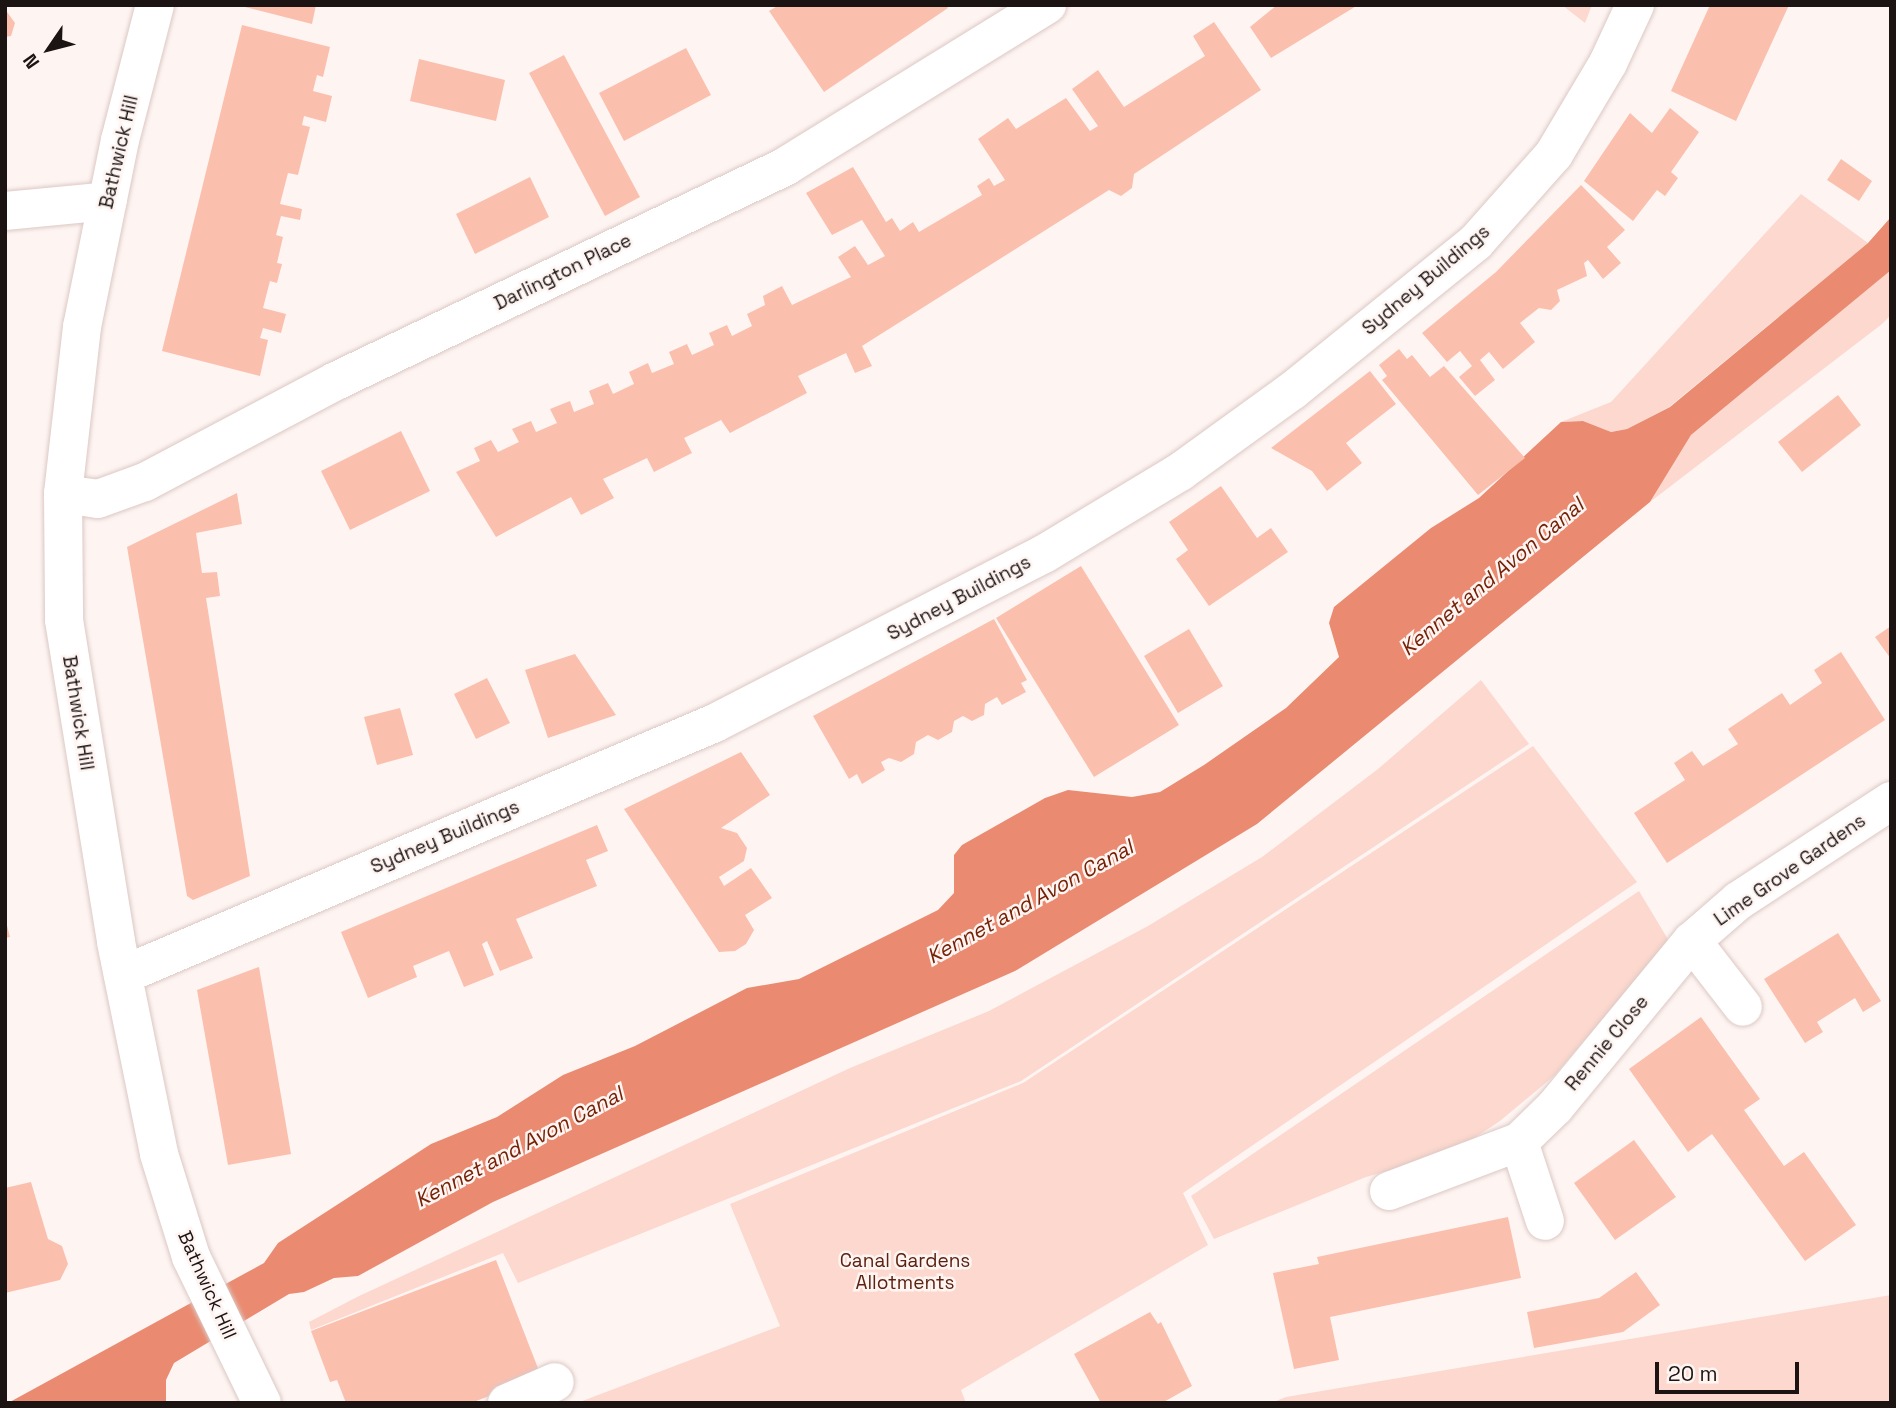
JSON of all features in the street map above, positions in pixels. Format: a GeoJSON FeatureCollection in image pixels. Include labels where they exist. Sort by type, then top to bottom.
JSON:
{"type":"FeatureCollection","features":[{"type":"Feature","properties":{"kind":"street","name":"Bathwick Hill"},"geometry":{"type":"LineString","coordinates":[[155,5],[108,201],[82,327],[63,495],[64,621],[123,975],[159,1153],[200,1278],[262,1403]]}},
{"type":"Feature","properties":{"kind":"street","name":"Darlington Place"},"geometry":{"type":"LineString","coordinates":[[63,495],[98,499],[145,482],[336,381],[786,166],[1047,5]]}},
{"type":"Feature","properties":{"kind":"street","name":"Sydney Buildings"},"geometry":{"type":"LineString","coordinates":[[123,975],[715,723],[1044,554],[1180,472],[1292,391],[1476,242],[1554,154],[1608,63],[1635,5]]}},
{"type":"Feature","properties":{"kind":"street"},"geometry":{"type":"LineString","coordinates":[[5,211],[108,201]]}},
{"type":"Feature","properties":{"kind":"street","name":"Lime Grove Gardens"},"geometry":{"type":"LineString","coordinates":[[1692,941],[1738,901],[1891,801]]}},
{"type":"Feature","properties":{"kind":"street"},"geometry":{"type":"LineString","coordinates":[[1692,941],[1743,1007]]}},
{"type":"Feature","properties":{"kind":"street","name":"Rennie Close"},"geometry":{"type":"LineString","coordinates":[[1389,1191],[1518,1142],[1555,1107],[1692,941]]}},
{"type":"Feature","properties":{"kind":"street"},"geometry":{"type":"LineString","coordinates":[[1518,1142],[1545,1221]]}},
{"type":"Feature","properties":{"kind":"street"},"geometry":{"type":"LineString","coordinates":[[507,1403],[555,1382]]}},
{"type":"Feature","properties":{"kind":"green space"},"geometry":{"type":"Polygon","coordinates":[[[1562,5],[1592,5],[1585,23],[1562,5]]]}},
{"type":"Feature","properties":{"kind":"green space"},"geometry":{"type":"Polygon","coordinates":[[[1801,194],[1868,243],[1669,407],[1627,429],[1610,432],[1583,421],[1561,422],[1611,402],[1801,194]]]}},
{"type":"Feature","properties":{"kind":"green space"},"geometry":{"type":"Polygon","coordinates":[[[1891,269],[1891,315],[1882,324],[1650,502],[1691,435],[1891,269]]]}},
{"type":"Feature","properties":{"kind":"green space"},"geometry":{"type":"Polygon","coordinates":[[[1481,680],[1529,744],[1021,1081],[518,1283],[503,1253],[311,1330],[309,1322],[357,1297],[850,1068],[989,1011],[1148,926],[1262,857],[1378,769],[1481,680]]]}},
{"type":"Feature","properties":{"kind":"green space","name":"Canal Gardens Allotments"},"geometry":{"type":"Polygon","coordinates":[[[1533,746],[1637,882],[1183,1193],[1208,1245],[961,1390],[966,1403],[577,1403],[780,1326],[730,1204],[1023,1083],[1533,746]]]}},
{"type":"Feature","properties":{"kind":"green space"},"geometry":{"type":"Polygon","coordinates":[[[1639,891],[1669,941],[1554,1076],[1500,1121],[1453,1152],[1366,1177],[1214,1239],[1191,1196],[1639,891]]]}},
{"type":"Feature","properties":{"kind":"green space"},"geometry":{"type":"Polygon","coordinates":[[[1891,1295],[1891,1403],[1271,1403],[1286,1397],[1891,1295]]]}},
{"type":"Feature","properties":{"kind":"water","name":"Kennet and Avon Canal"},"geometry":{"type":"Polygon","coordinates":[[[1891,217],[1891,270],[1691,435],[1650,502],[1257,824],[1015,971],[493,1202],[358,1276],[334,1278],[304,1292],[289,1294],[174,1363],[166,1380],[166,1403],[8,1403],[264,1263],[278,1243],[431,1144],[497,1117],[563,1075],[635,1046],[747,988],[799,979],[938,910],[954,893],[954,855],[962,845],[1045,798],[1068,790],[1132,797],[1160,792],[1204,765],[1286,708],[1339,657],[1329,623],[1334,607],[1431,528],[1479,498],[1561,422],[1583,421],[1611,432],[1627,429],[1670,407],[1868,243],[1891,217]]]}},
{"type":"Feature","properties":{"kind":"building"},"geometry":{"type":"Polygon","coordinates":[[[237,5],[316,5],[312,24],[237,5]]]}},
{"type":"Feature","properties":{"kind":"building"},"geometry":{"type":"Polygon","coordinates":[[[779,5],[946,5],[948,8],[824,92],[769,11],[779,5]]]}},
{"type":"Feature","properties":{"kind":"building"},"geometry":{"type":"Polygon","coordinates":[[[1277,5],[1358,5],[1271,58],[1250,27],[1277,5]]]}},
{"type":"Feature","properties":{"kind":"building"},"geometry":{"type":"Polygon","coordinates":[[[1710,5],[1789,5],[1736,121],[1671,91],[1710,5]]]}},
{"type":"Feature","properties":{"kind":"building"},"geometry":{"type":"Polygon","coordinates":[[[5,9],[15,23],[11,36],[5,37],[5,9]]]}},
{"type":"Feature","properties":{"kind":"building"},"geometry":{"type":"Polygon","coordinates":[[[1214,22],[1261,90],[1134,174],[1132,188],[1121,196],[1109,190],[862,346],[872,366],[855,373],[846,353],[798,376],[807,393],[730,433],[721,420],[684,438],[692,453],[654,472],[647,458],[603,479],[614,498],[581,515],[571,497],[496,537],[456,472],[480,461],[474,448],[491,440],[498,452],[519,442],[512,429],[531,421],[536,432],[557,423],[550,409],[570,401],[574,412],[594,404],[589,391],[608,383],[613,394],[634,384],[629,372],[648,363],[652,373],[674,364],[669,352],[687,344],[692,355],[714,345],[709,333],[727,325],[732,336],[752,326],[747,314],[765,305],[763,296],[782,286],[792,305],[851,277],[838,257],[855,246],[868,265],[885,256],[862,220],[832,235],[806,193],[853,167],[886,222],[892,218],[900,231],[913,222],[919,232],[982,195],[977,186],[989,178],[994,186],[1005,180],[978,139],[1008,118],[1016,129],[1066,98],[1090,131],[1098,126],[1072,89],[1098,70],[1124,107],[1205,56],[1193,36],[1214,22]]]}},
{"type":"Feature","properties":{"kind":"building"},"geometry":{"type":"Polygon","coordinates":[[[242,25],[330,47],[323,77],[317,75],[313,91],[332,96],[326,122],[304,116],[302,125],[310,127],[298,175],[288,173],[280,204],[302,209],[300,220],[281,216],[276,235],[283,237],[277,263],[282,264],[277,283],[270,281],[263,308],[286,314],[281,333],[263,328],[260,338],[268,340],[260,376],[162,351],[242,25]]]}},
{"type":"Feature","properties":{"kind":"building"},"geometry":{"type":"Polygon","coordinates":[[[686,48],[711,95],[624,141],[599,93],[686,48]]]}},
{"type":"Feature","properties":{"kind":"building"},"geometry":{"type":"Polygon","coordinates":[[[564,55],[640,197],[605,216],[529,73],[564,55]]]}},
{"type":"Feature","properties":{"kind":"building"},"geometry":{"type":"Polygon","coordinates":[[[419,59],[505,80],[496,121],[410,101],[419,59]]]}},
{"type":"Feature","properties":{"kind":"building"},"geometry":{"type":"Polygon","coordinates":[[[1670,108],[1699,132],[1671,172],[1678,178],[1665,196],[1657,190],[1633,221],[1584,181],[1630,113],[1652,133],[1670,108]]]}},
{"type":"Feature","properties":{"kind":"building"},"geometry":{"type":"Polygon","coordinates":[[[1841,159],[1872,181],[1859,201],[1827,180],[1841,159]]]}},
{"type":"Feature","properties":{"kind":"building"},"geometry":{"type":"Polygon","coordinates":[[[530,177],[549,217],[475,254],[456,214],[530,177]]]}},
{"type":"Feature","properties":{"kind":"building"},"geometry":{"type":"Polygon","coordinates":[[[1581,185],[1625,230],[1607,247],[1621,263],[1603,279],[1588,260],[1584,263],[1587,276],[1557,290],[1560,301],[1551,310],[1539,308],[1520,323],[1535,342],[1503,369],[1489,352],[1480,360],[1495,380],[1475,396],[1459,377],[1472,366],[1460,351],[1447,362],[1422,333],[1496,272],[1581,185]]]}},
{"type":"Feature","properties":{"kind":"building"},"geometry":{"type":"Polygon","coordinates":[[[1399,349],[1407,359],[1412,355],[1430,377],[1444,366],[1525,458],[1478,495],[1382,380],[1387,376],[1379,365],[1399,349]]]}},
{"type":"Feature","properties":{"kind":"building"},"geometry":{"type":"Polygon","coordinates":[[[1370,371],[1396,404],[1346,443],[1362,463],[1327,491],[1312,471],[1271,448],[1370,371]]]}},
{"type":"Feature","properties":{"kind":"building"},"geometry":{"type":"Polygon","coordinates":[[[1838,395],[1861,425],[1802,472],[1778,442],[1838,395]]]}},
{"type":"Feature","properties":{"kind":"building"},"geometry":{"type":"Polygon","coordinates":[[[401,431],[430,491],[350,530],[321,471],[401,431]]]}},
{"type":"Feature","properties":{"kind":"building"},"geometry":{"type":"Polygon","coordinates":[[[1221,486],[1257,538],[1271,528],[1288,552],[1209,606],[1176,559],[1188,550],[1169,522],[1221,486]]]}},
{"type":"Feature","properties":{"kind":"building"},"geometry":{"type":"Polygon","coordinates":[[[237,493],[242,524],[196,533],[202,573],[217,572],[220,596],[206,598],[250,876],[193,900],[187,896],[127,547],[237,493]]]}},
{"type":"Feature","properties":{"kind":"building"},"geometry":{"type":"Polygon","coordinates":[[[1081,566],[1179,725],[1094,777],[996,618],[1081,566]]]}},
{"type":"Feature","properties":{"kind":"building"},"geometry":{"type":"Polygon","coordinates":[[[994,619],[1027,680],[1021,683],[1026,692],[1002,705],[997,697],[985,704],[984,715],[972,721],[963,716],[954,721],[952,732],[938,740],[928,735],[916,742],[914,754],[901,762],[889,758],[881,762],[885,770],[862,784],[857,774],[849,779],[813,716],[994,619]]]}},
{"type":"Feature","properties":{"kind":"building"},"geometry":{"type":"Polygon","coordinates":[[[1891,626],[1891,659],[1875,637],[1891,626]]]}},
{"type":"Feature","properties":{"kind":"building"},"geometry":{"type":"Polygon","coordinates":[[[1189,629],[1223,686],[1178,713],[1144,656],[1189,629]]]}},
{"type":"Feature","properties":{"kind":"building"},"geometry":{"type":"Polygon","coordinates":[[[1841,652],[1885,720],[1667,863],[1634,813],[1685,780],[1674,763],[1692,751],[1703,766],[1738,744],[1728,729],[1782,693],[1790,705],[1822,683],[1814,670],[1841,652]]]}},
{"type":"Feature","properties":{"kind":"building"},"geometry":{"type":"Polygon","coordinates":[[[575,654],[616,715],[548,738],[525,670],[575,654]]]}},
{"type":"Feature","properties":{"kind":"building"},"geometry":{"type":"Polygon","coordinates":[[[487,678],[510,723],[476,739],[454,694],[487,678]]]}},
{"type":"Feature","properties":{"kind":"building"},"geometry":{"type":"Polygon","coordinates":[[[400,708],[413,755],[377,765],[364,717],[400,708]]]}},
{"type":"Feature","properties":{"kind":"building"},"geometry":{"type":"Polygon","coordinates":[[[741,752],[770,795],[721,828],[737,833],[747,848],[744,861],[719,877],[724,886],[751,868],[772,898],[745,915],[754,930],[746,944],[735,951],[719,952],[624,809],[741,752]]]}},
{"type":"Feature","properties":{"kind":"building"},"geometry":{"type":"Polygon","coordinates":[[[597,825],[608,851],[586,860],[597,886],[516,919],[533,958],[500,971],[487,941],[482,944],[494,975],[464,987],[449,951],[413,966],[417,977],[368,998],[341,932],[597,825]]]}},
{"type":"Feature","properties":{"kind":"building"},"geometry":{"type":"Polygon","coordinates":[[[5,918],[10,937],[5,938],[5,918]]]}},
{"type":"Feature","properties":{"kind":"building"},"geometry":{"type":"Polygon","coordinates":[[[1838,933],[1881,1001],[1863,1012],[1855,998],[1817,1022],[1823,1032],[1805,1043],[1764,979],[1838,933]]]}},
{"type":"Feature","properties":{"kind":"building"},"geometry":{"type":"Polygon","coordinates":[[[259,967],[291,1154],[228,1165],[197,990],[259,967]]]}},
{"type":"Feature","properties":{"kind":"building"},"geometry":{"type":"Polygon","coordinates":[[[1701,1017],[1760,1099],[1744,1110],[1784,1166],[1804,1152],[1856,1225],[1805,1261],[1712,1134],[1688,1152],[1629,1069],[1701,1017]]]}},
{"type":"Feature","properties":{"kind":"building"},"geometry":{"type":"Polygon","coordinates":[[[1634,1140],[1676,1197],[1615,1240],[1574,1183],[1634,1140]]]}},
{"type":"Feature","properties":{"kind":"building"},"geometry":{"type":"Polygon","coordinates":[[[31,1182],[48,1239],[62,1246],[68,1264],[60,1280],[5,1293],[5,1188],[31,1182]]]}},
{"type":"Feature","properties":{"kind":"building"},"geometry":{"type":"Polygon","coordinates":[[[1508,1217],[1521,1278],[1330,1317],[1339,1360],[1294,1369],[1273,1273],[1319,1264],[1317,1257],[1508,1217]]]}},
{"type":"Feature","properties":{"kind":"building"},"geometry":{"type":"Polygon","coordinates":[[[496,1260],[541,1376],[471,1403],[346,1403],[337,1380],[330,1382],[311,1331],[496,1260]]]}},
{"type":"Feature","properties":{"kind":"building"},"geometry":{"type":"Polygon","coordinates":[[[1636,1272],[1660,1305],[1623,1332],[1534,1348],[1527,1312],[1599,1298],[1636,1272]]]}},
{"type":"Feature","properties":{"kind":"building"},"geometry":{"type":"Polygon","coordinates":[[[1150,1312],[1158,1324],[1161,1322],[1192,1386],[1162,1403],[1101,1403],[1074,1354],[1150,1312]]]}}]}
